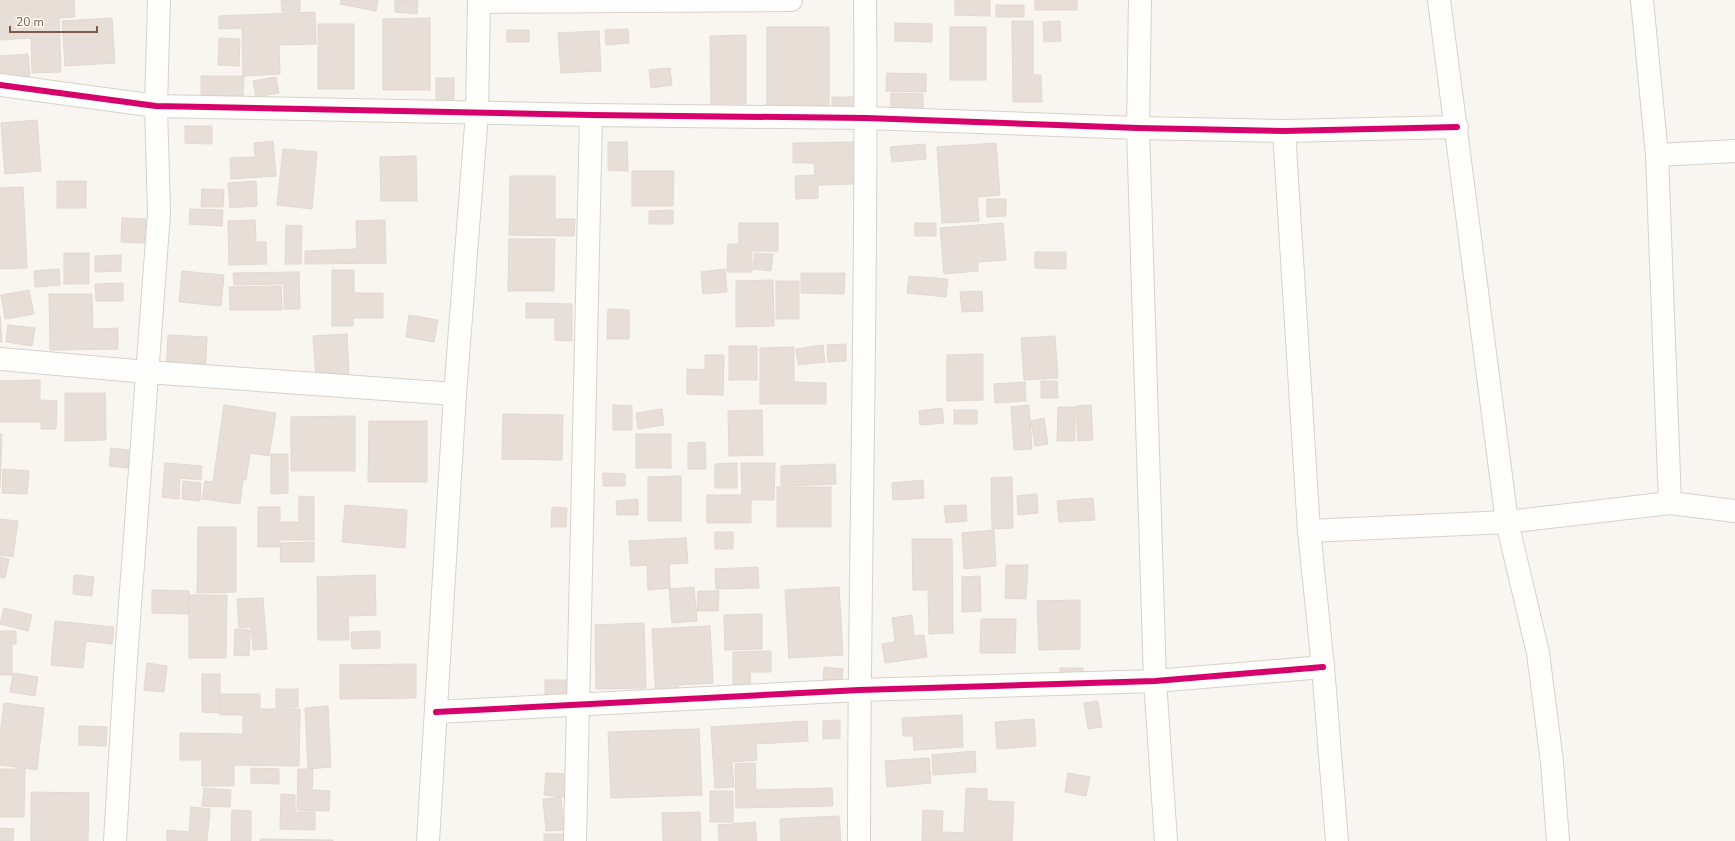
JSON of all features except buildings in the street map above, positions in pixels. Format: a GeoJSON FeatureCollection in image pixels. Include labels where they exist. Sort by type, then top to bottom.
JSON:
{"type":"FeatureCollection","features":[{"type":"Feature","properties":{"kind":"street"},"geometry":{"type":"LineString","coordinates":[[115,841],[126,659],[159,213],[156,106],[159,0]]}},
{"type":"Feature","properties":{"kind":"street"},"geometry":{"type":"LineString","coordinates":[[428,841],[455,394],[477,112],[480,1],[791,0]]}},
{"type":"Feature","properties":{"kind":"street"},"geometry":{"type":"LineString","coordinates":[[859,841],[859,690],[866,118],[865,0]]}},
{"type":"Feature","properties":{"kind":"street"},"geometry":{"type":"LineString","coordinates":[[1140,0],[1138,128],[1155,681],[1166,841]]}},
{"type":"Feature","properties":{"kind":"street"},"geometry":{"type":"LineString","coordinates":[[1439,0],[1457,127],[1507,522],[1538,654],[1552,762],[1558,841]]}},
{"type":"Feature","properties":{"kind":"street"},"geometry":{"type":"LineString","coordinates":[[1642,0],[1657,156],[1670,503]]}},
{"type":"Feature","properties":{"kind":"street"},"geometry":{"type":"LineString","coordinates":[[0,85],[156,106],[590,115],[866,118],[1138,128],[1284,131],[1457,127]]}},
{"type":"Feature","properties":{"kind":"street"},"geometry":{"type":"LineString","coordinates":[[575,841],[590,115]]}},
{"type":"Feature","properties":{"kind":"street"},"geometry":{"type":"LineString","coordinates":[[1284,131],[1309,531],[1323,667],[1337,841]]}},
{"type":"Feature","properties":{"kind":"street"},"geometry":{"type":"LineString","coordinates":[[1657,156],[1735,152]]}},
{"type":"Feature","properties":{"kind":"street"},"geometry":{"type":"LineString","coordinates":[[0,359],[147,372],[455,394]]}},
{"type":"Feature","properties":{"kind":"street"},"geometry":{"type":"LineString","coordinates":[[1309,531],[1507,522],[1670,503],[1735,511]]}},
{"type":"Feature","properties":{"kind":"street"},"geometry":{"type":"LineString","coordinates":[[436,712],[859,690],[1155,681],[1323,667]]}},
{"type":"Feature","properties":{"kind":"cycle path"},"geometry":{"type":"LineString","coordinates":[[0,85],[156,106],[591,115],[866,118],[1138,128],[1284,131],[1457,127]]}},
{"type":"Feature","properties":{"kind":"cycle path"},"geometry":{"type":"LineString","coordinates":[[436,712],[859,690],[1155,681],[1323,667]]}}]}
